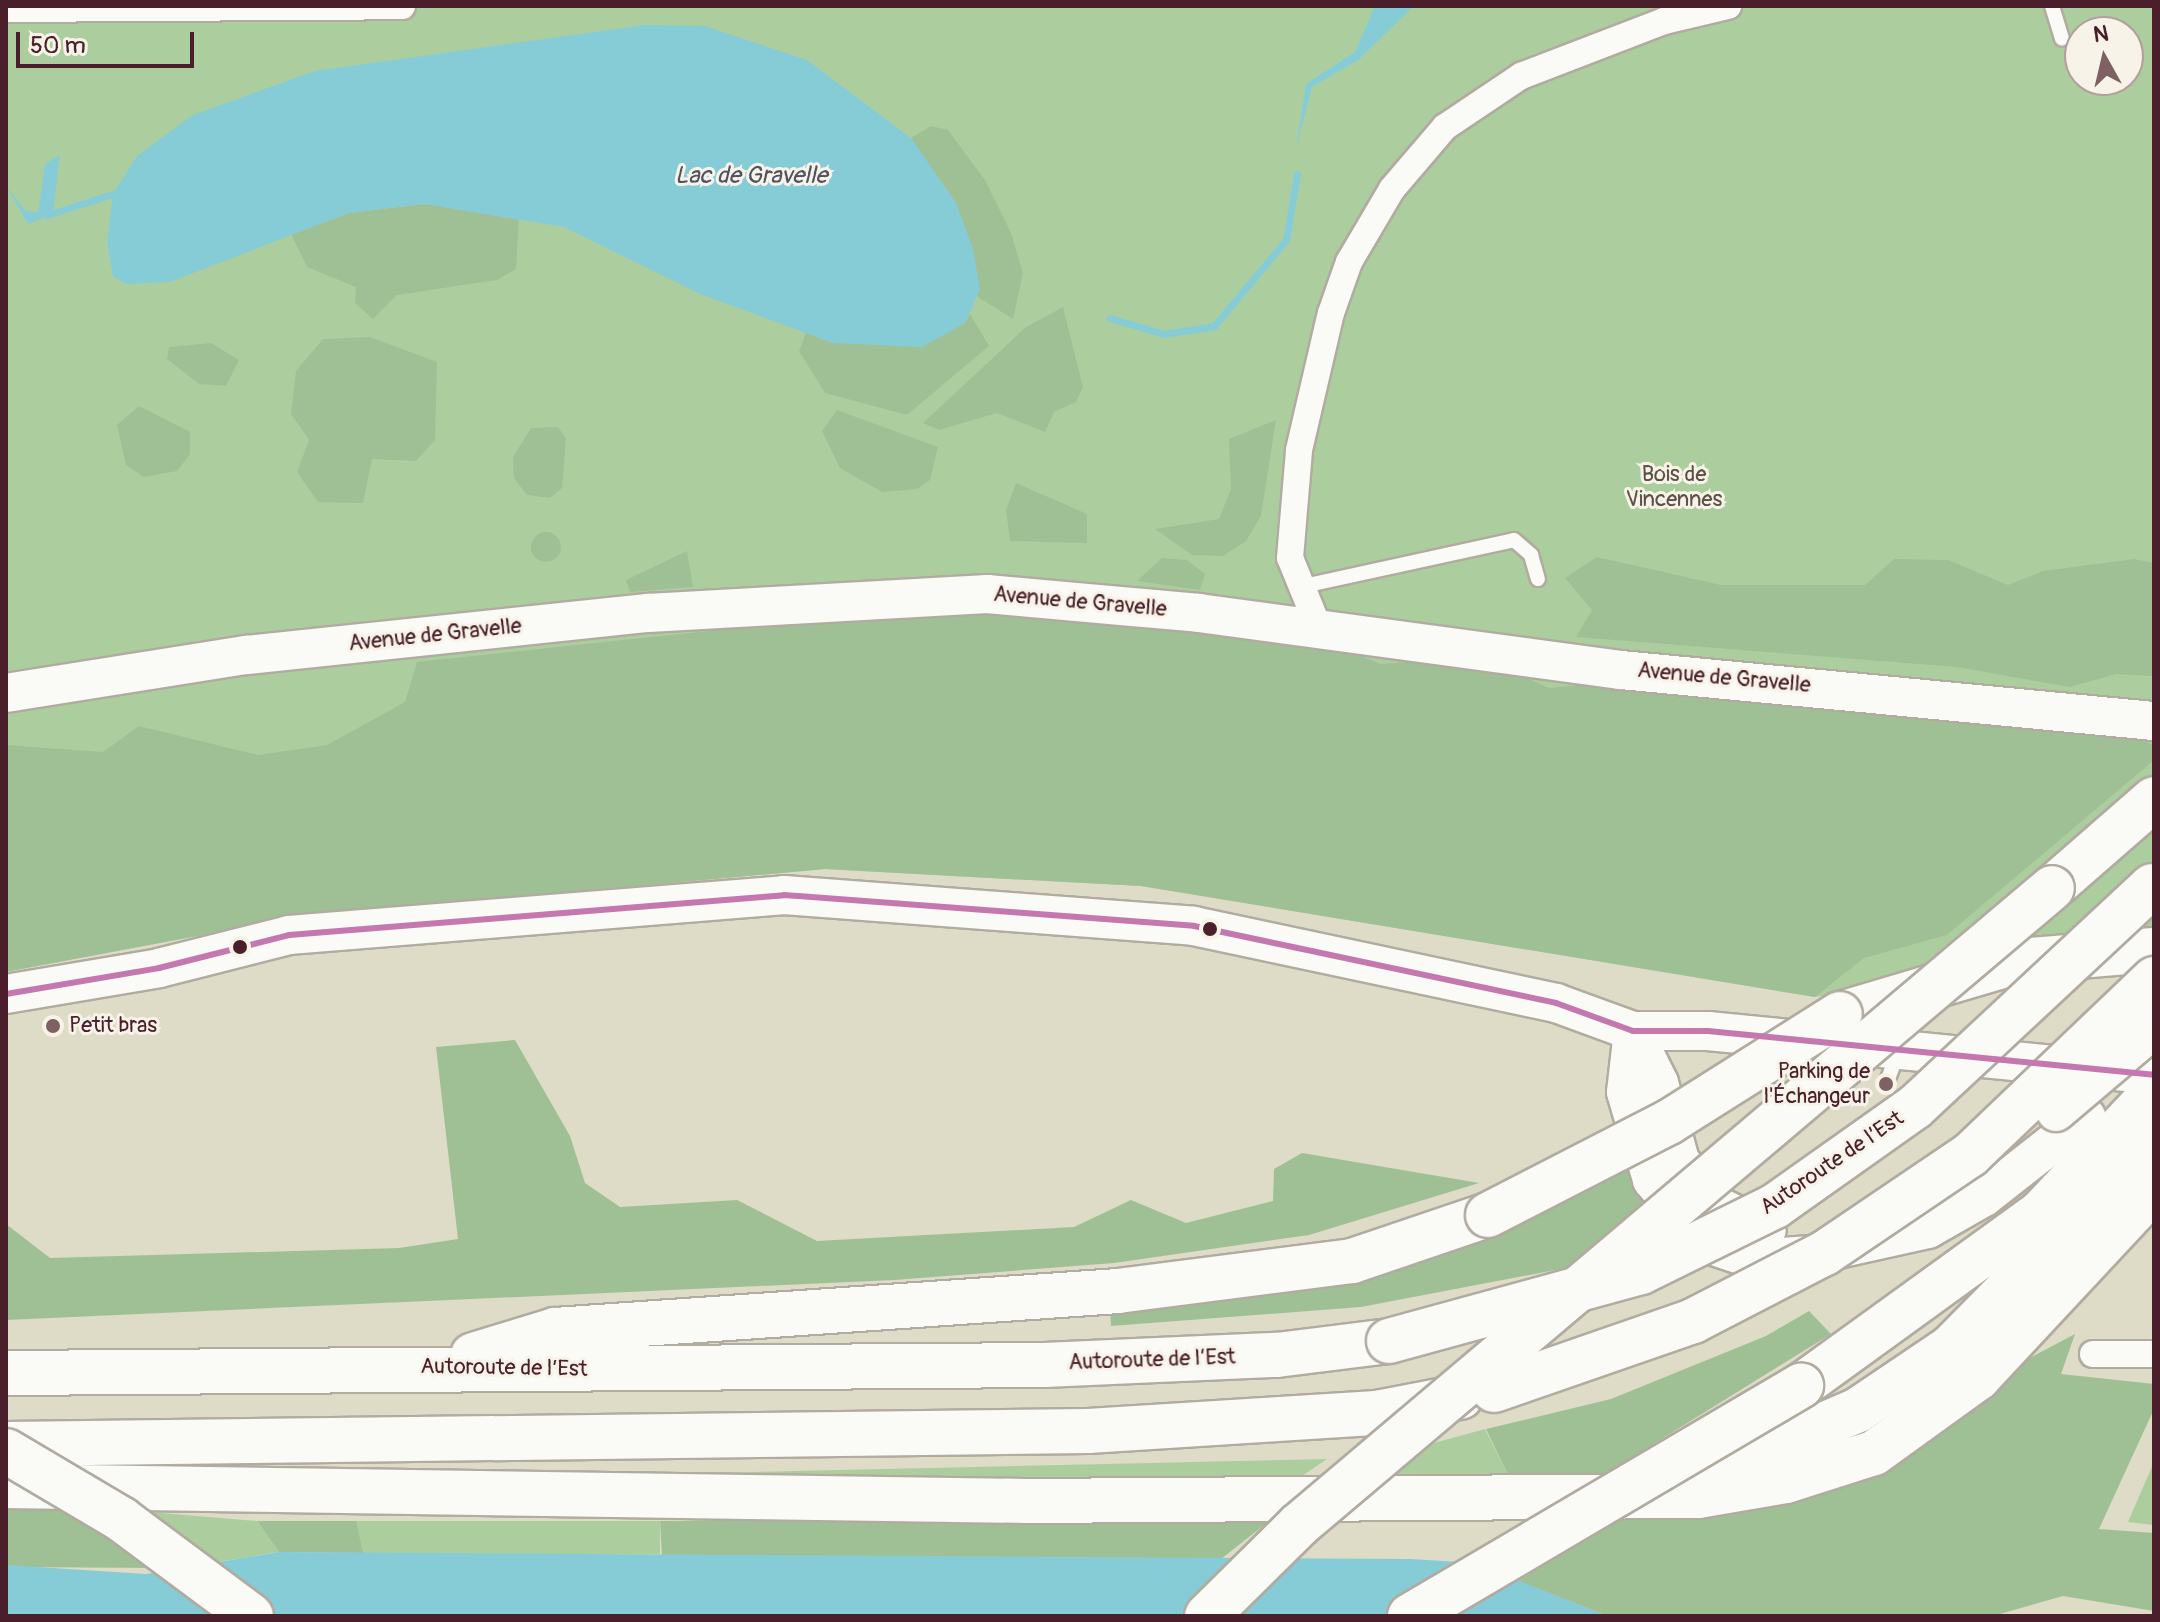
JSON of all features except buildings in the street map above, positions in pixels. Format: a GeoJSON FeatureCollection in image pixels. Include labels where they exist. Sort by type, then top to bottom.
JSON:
{"type":"FeatureCollection","features":[{"type":"Feature","properties":{"kind":"highway"},"geometry":{"type":"LineString","coordinates":[[1207,1616],[1299,1525],[2154,799]]}},
{"type":"Feature","properties":{"kind":"highway","name":"Autoroute de l’Est"},"geometry":{"type":"LineString","coordinates":[[6,1373],[435,1367],[1044,1365],[1277,1355],[1389,1341],[1641,1272],[1775,1206],[1915,1107],[2153,885]]}},
{"type":"Feature","properties":{"kind":"highway"},"geometry":{"type":"LineString","coordinates":[[435,1367],[555,1330],[1118,1291],[1352,1261],[1488,1215],[1669,1122],[1840,1014],[2019,961],[2154,950]]}},
{"type":"Feature","properties":{"kind":"highway"},"geometry":{"type":"LineString","coordinates":[[6,1444],[1088,1431],[1376,1413],[1494,1390],[1693,1321],[1825,1253],[1970,1155],[2154,979]]}},
{"type":"Feature","properties":{"kind":"highway"},"geometry":{"type":"LineString","coordinates":[[1410,1616],[1801,1386],[1937,1294],[2041,1212],[2154,1092]]}},
{"type":"Feature","properties":{"kind":"highway"},"geometry":{"type":"LineString","coordinates":[[1541,1494],[1693,1480],[1780,1449],[1858,1410],[1983,1318],[2154,1141]]}},
{"type":"Feature","properties":{"kind":"highway"},"geometry":{"type":"LineString","coordinates":[[6,1486],[1026,1501],[1541,1494],[1698,1496],[1786,1481],[1874,1453],[1978,1378],[2154,1189]]}},
{"type":"Feature","properties":{"kind":"highway"},"geometry":{"type":"LineString","coordinates":[[6,1451],[121,1519],[251,1616]]}},
{"type":"Feature","properties":{"kind":"street"},"geometry":{"type":"LineString","coordinates":[[6,9],[402,6]]}},
{"type":"Feature","properties":{"kind":"street"},"geometry":{"type":"LineString","coordinates":[[1320,631],[1299,587],[1289,530],[1309,391],[1349,262],[1392,189],[1445,127],[1521,76],[1664,21],[1728,6]]}},
{"type":"Feature","properties":{"kind":"street","name":"Avenue de Gravelle"},"geometry":{"type":"LineString","coordinates":[[6,693],[247,655],[863,596],[1034,596],[1621,670],[2154,721]]}},
{"type":"Feature","properties":{"kind":"street"},"geometry":{"type":"LineString","coordinates":[[6,994],[159,968],[289,935],[784,895],[1194,926],[1556,1003],[1633,1031],[1899,1049],[2154,1075]]}},
{"type":"Feature","properties":{"kind":"street"},"geometry":{"type":"LineString","coordinates":[[2071,1114],[2154,1029]]}},
{"type":"Feature","properties":{"kind":"street"},"geometry":{"type":"LineString","coordinates":[[1633,1031],[1659,1083],[1680,1161],[1720,1207],[1758,1230],[1807,1233],[1927,1203],[1977,1176],[2154,1059]]}},
{"type":"Feature","properties":{"kind":"street"},"geometry":{"type":"LineString","coordinates":[[2093,1354],[2154,1354]]}},
{"type":"Feature","properties":{"kind":"lane"},"geometry":{"type":"LineString","coordinates":[[2052,6],[2062,39]]}},
{"type":"Feature","properties":{"kind":"lane"},"geometry":{"type":"LineString","coordinates":[[1299,587],[1514,540],[1531,555],[1538,579]]}},
{"type":"Feature","properties":{"kind":"lane"},"geometry":{"type":"LineString","coordinates":[[1886,1084],[1899,1049]]}},
{"type":"Feature","properties":{"kind":"green space","name":"Bois de Vincennes"},"geometry":{"type":"Polygon","coordinates":[[[6,6],[2154,6],[2154,957],[1815,997],[1141,886],[825,869],[298,917],[6,971],[6,6]]]}},
{"type":"Feature","properties":{"kind":"green space"},"geometry":{"type":"Polygon","coordinates":[[[931,126],[948,130],[985,180],[1011,233],[1023,273],[1013,319],[978,297],[911,138],[931,126]]]}},
{"type":"Feature","properties":{"kind":"green space"},"geometry":{"type":"Polygon","coordinates":[[[424,204],[519,217],[516,269],[497,280],[397,295],[373,319],[355,303],[356,287],[307,267],[291,234],[349,213],[424,204]]]}},
{"type":"Feature","properties":{"kind":"green space"},"geometry":{"type":"Polygon","coordinates":[[[1063,307],[1083,387],[1076,402],[1054,412],[1045,432],[997,413],[939,430],[923,423],[1026,327],[1063,307]]]}},
{"type":"Feature","properties":{"kind":"green space"},"geometry":{"type":"Polygon","coordinates":[[[970,314],[989,346],[907,415],[825,393],[799,351],[806,333],[833,343],[965,323],[970,314]]]}},
{"type":"Feature","properties":{"kind":"green space"},"geometry":{"type":"Polygon","coordinates":[[[370,337],[437,362],[435,440],[416,461],[372,459],[363,503],[318,502],[297,472],[309,440],[291,414],[296,371],[323,339],[370,337]]]}},
{"type":"Feature","properties":{"kind":"green space"},"geometry":{"type":"Polygon","coordinates":[[[211,343],[239,360],[226,386],[199,384],[167,359],[169,347],[211,343]]]}},
{"type":"Feature","properties":{"kind":"green space"},"geometry":{"type":"Polygon","coordinates":[[[139,406],[190,432],[190,454],[177,471],[144,477],[126,465],[117,425],[139,406]]]}},
{"type":"Feature","properties":{"kind":"green space"},"geometry":{"type":"Polygon","coordinates":[[[837,410],[938,447],[930,480],[917,489],[882,492],[840,468],[822,431],[837,410]]]}},
{"type":"Feature","properties":{"kind":"green space"},"geometry":{"type":"Polygon","coordinates":[[[1276,420],[1261,516],[1246,541],[1223,556],[1192,555],[1155,529],[1219,519],[1231,489],[1229,439],[1276,420]]]}},
{"type":"Feature","properties":{"kind":"green space"},"geometry":{"type":"Polygon","coordinates":[[[558,427],[566,438],[562,488],[550,498],[527,495],[514,478],[513,457],[531,428],[558,427]]]}},
{"type":"Feature","properties":{"kind":"green space"},"geometry":{"type":"Polygon","coordinates":[[[1016,483],[1087,514],[1087,543],[1010,541],[1006,510],[1016,483]]]}},
{"type":"Feature","properties":{"kind":"green space"},"geometry":{"type":"Polygon","coordinates":[[[546,532],[552,533],[560,541],[560,553],[552,561],[546,562],[540,561],[532,553],[531,547],[532,541],[540,533],[546,532]]]}},
{"type":"Feature","properties":{"kind":"green space"},"geometry":{"type":"Polygon","coordinates":[[[687,551],[693,587],[630,592],[626,580],[687,551]]]}},
{"type":"Feature","properties":{"kind":"green space"},"geometry":{"type":"Polygon","coordinates":[[[1597,557],[1721,585],[1865,585],[1894,559],[1948,560],[2008,585],[2043,571],[2134,559],[2154,563],[2154,676],[2116,674],[2070,687],[1957,667],[1576,637],[1592,610],[1565,578],[1597,557]]]}},
{"type":"Feature","properties":{"kind":"green space"},"geometry":{"type":"Polygon","coordinates":[[[1162,558],[1187,560],[1205,574],[1200,590],[1137,581],[1162,558]]]}},
{"type":"Feature","properties":{"kind":"green space"},"geometry":{"type":"Polygon","coordinates":[[[960,604],[1121,626],[1145,614],[1258,614],[1381,664],[1479,657],[1549,688],[1618,681],[2098,726],[2154,745],[2154,760],[1947,935],[1864,958],[1815,997],[1141,886],[825,869],[298,917],[6,972],[6,745],[103,752],[139,726],[258,755],[327,745],[405,702],[417,662],[960,604]]]}},
{"type":"Feature","properties":{"kind":"green space"},"geometry":{"type":"Polygon","coordinates":[[[515,1040],[570,1136],[585,1183],[620,1207],[737,1200],[817,1241],[1074,1227],[1131,1200],[1186,1223],[1273,1201],[1274,1169],[1302,1153],[1479,1183],[1309,1235],[1114,1263],[894,1280],[6,1320],[6,1224],[50,1258],[399,1248],[458,1239],[436,1047],[515,1040]]]}},
{"type":"Feature","properties":{"kind":"green space"},"geometry":{"type":"Polygon","coordinates":[[[1630,1157],[1649,1198],[1566,1268],[1361,1307],[1111,1326],[1110,1305],[1304,1276],[1630,1157]]]}},
{"type":"Feature","properties":{"kind":"green space"},"geometry":{"type":"Polygon","coordinates":[[[1809,1311],[1831,1334],[1602,1476],[1509,1477],[1486,1429],[1611,1399],[1766,1336],[1809,1311]]]}},
{"type":"Feature","properties":{"kind":"green space"},"geometry":{"type":"Polygon","coordinates":[[[2075,1334],[2061,1374],[2154,1384],[2154,1409],[2099,1529],[2154,1533],[2154,1611],[2063,1596],[1993,1616],[1607,1616],[1518,1581],[1643,1506],[1741,1510],[2075,1334]]]}},
{"type":"Feature","properties":{"kind":"green space"},"geometry":{"type":"Polygon","coordinates":[[[1485,1429],[1509,1477],[1373,1483],[1412,1449],[1485,1429]]]}},
{"type":"Feature","properties":{"kind":"green space"},"geometry":{"type":"Polygon","coordinates":[[[1327,1459],[1293,1482],[484,1478],[1327,1459]]]}},
{"type":"Feature","properties":{"kind":"green space"},"geometry":{"type":"Polygon","coordinates":[[[2154,1462],[2154,1525],[2128,1522],[2154,1462]]]}},
{"type":"Feature","properties":{"kind":"green space"},"geometry":{"type":"Polygon","coordinates":[[[6,1496],[49,1496],[162,1568],[6,1567],[6,1496]]]}},
{"type":"Feature","properties":{"kind":"green space"},"geometry":{"type":"Polygon","coordinates":[[[149,1512],[257,1521],[279,1552],[217,1562],[149,1512]]]}},
{"type":"Feature","properties":{"kind":"green space"},"geometry":{"type":"Polygon","coordinates":[[[1273,1518],[1221,1559],[662,1556],[660,1521],[1273,1518]]]}},
{"type":"Feature","properties":{"kind":"green space"},"geometry":{"type":"Polygon","coordinates":[[[257,1521],[356,1521],[363,1553],[279,1552],[257,1521]]]}},
{"type":"Feature","properties":{"kind":"green space"},"geometry":{"type":"Polygon","coordinates":[[[356,1521],[660,1521],[660,1554],[356,1554],[356,1521]]]}},
{"type":"Feature","properties":{"kind":"water"},"geometry":{"type":"Polygon","coordinates":[[[1375,6],[1414,6],[1358,60],[1312,87],[1296,149],[1306,84],[1355,52],[1375,6]]]}},
{"type":"Feature","properties":{"kind":"water","name":"Lac de Gravelle"},"geometry":{"type":"Polygon","coordinates":[[[645,25],[705,26],[807,60],[911,138],[956,203],[973,249],[980,289],[965,323],[922,347],[833,343],[700,294],[564,227],[424,204],[349,213],[170,282],[126,284],[113,276],[107,243],[113,194],[137,156],[193,115],[315,71],[645,25]]]}},
{"type":"Feature","properties":{"kind":"water"},"geometry":{"type":"Polygon","coordinates":[[[60,155],[53,214],[28,224],[6,186],[25,210],[38,213],[45,164],[60,155]]]}},
{"type":"Feature","properties":{"kind":"water"},"geometry":{"type":"Polygon","coordinates":[[[279,1552],[1411,1559],[1475,1563],[1607,1616],[6,1616],[6,1565],[146,1574],[279,1552]]]}},
{"type":"Feature","properties":{"kind":"waterway"},"geometry":{"type":"LineString","coordinates":[[1110,318],[1164,334],[1214,326],[1286,240],[1297,174]]}},
{"type":"Feature","properties":{"kind":"waterway"},"geometry":{"type":"LineString","coordinates":[[47,215],[113,194]]}},
{"type":"Feature","properties":{"kind":"transit line"},"geometry":{"type":"LineString","coordinates":[[6,994],[159,968],[289,935],[784,895],[1194,926],[1556,1003],[1633,1031],[1708,1031],[2154,1075]]}},
{"type":"Feature","properties":{"kind":"place","name":"Petit bras"},"geometry":{"type":"Point","coordinates":[53,1026]}},
{"type":"Feature","properties":{"kind":"place","name":"Parking de l'Échangeur"},"geometry":{"type":"Point","coordinates":[1886,1084]}}]}
